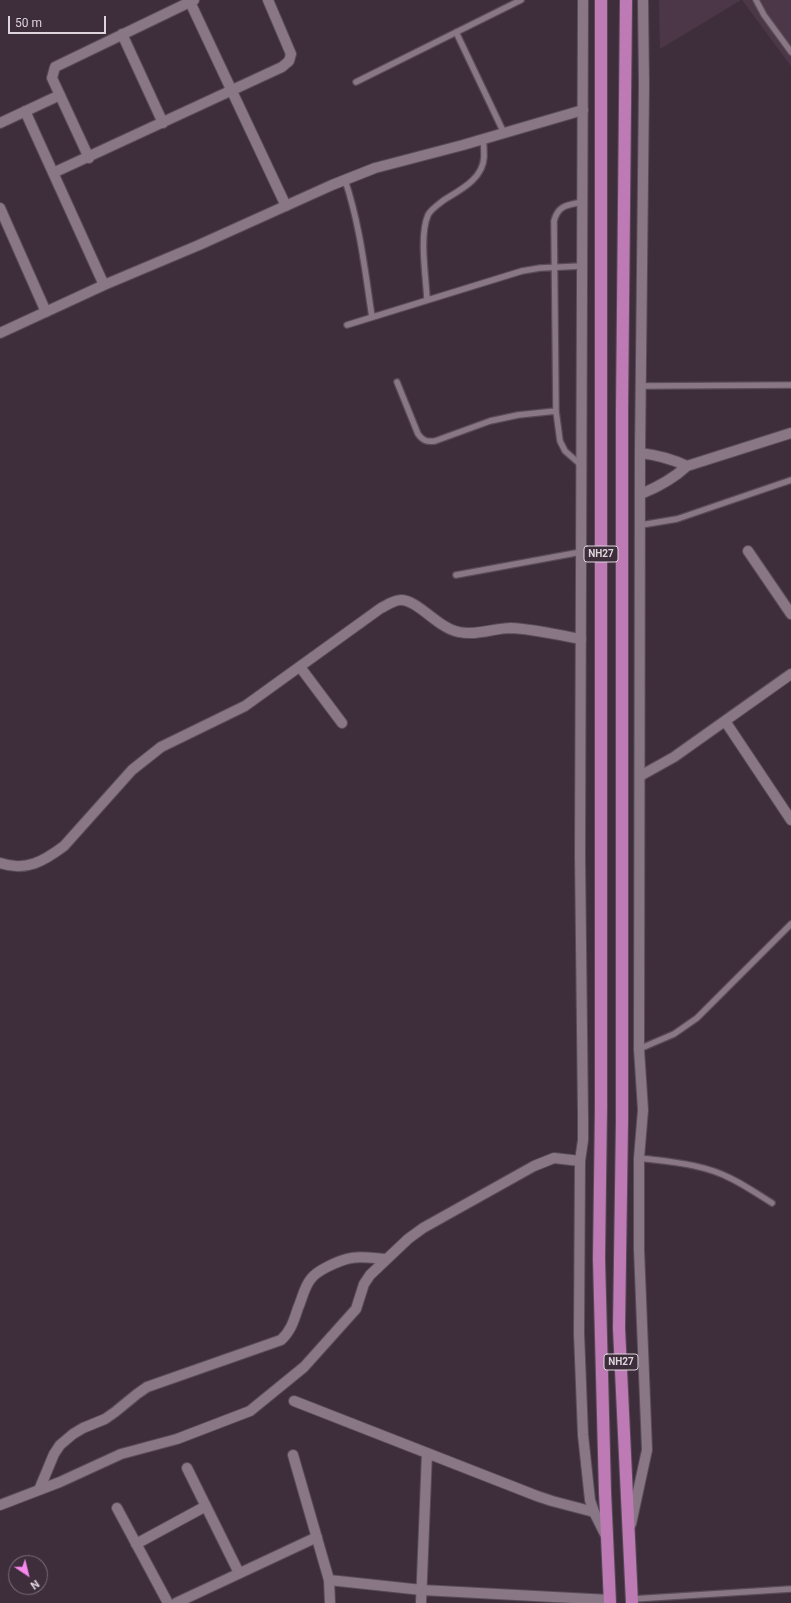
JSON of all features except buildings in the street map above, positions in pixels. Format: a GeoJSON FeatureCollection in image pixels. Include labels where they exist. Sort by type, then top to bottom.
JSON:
{"type":"FeatureCollection","features":[{"type":"Feature","properties":{"kind":"highway","name":"NH27"},"geometry":{"type":"LineString","coordinates":[[601,0],[601,1131],[599,1259],[610,1602]]}},
{"type":"Feature","properties":{"kind":"highway","name":"NH27"},"geometry":{"type":"LineString","coordinates":[[626,0],[622,403],[622,1122],[619,1328],[633,1601]]}},
{"type":"Feature","properties":{"kind":"street"},"geometry":{"type":"LineString","coordinates":[[53,173],[89,158],[282,67],[289,61],[291,54],[268,0]]}},
{"type":"Feature","properties":{"kind":"street"},"geometry":{"type":"LineString","coordinates":[[583,0],[580,855],[583,1140],[580,1161],[579,1334],[583,1435],[590,1500],[594,1512],[607,1538]]}},
{"type":"Feature","properties":{"kind":"street"},"geometry":{"type":"LineString","coordinates":[[629,1533],[647,1450],[639,1249],[639,1158],[643,1110],[639,1048],[640,453],[644,93],[643,0]]}},
{"type":"Feature","properties":{"kind":"street"},"geometry":{"type":"LineString","coordinates":[[89,158],[52,78],[55,67],[192,1],[286,206]]}},
{"type":"Feature","properties":{"kind":"street"},"geometry":{"type":"LineString","coordinates":[[122,34],[163,123]]}},
{"type":"Feature","properties":{"kind":"street"},"geometry":{"type":"LineString","coordinates":[[0,124],[60,95]]}},
{"type":"Feature","properties":{"kind":"street"},"geometry":{"type":"LineString","coordinates":[[0,333],[104,285],[375,168],[583,110]]}},
{"type":"Feature","properties":{"kind":"street"},"geometry":{"type":"LineString","coordinates":[[25,111],[104,285]]}},
{"type":"Feature","properties":{"kind":"street"},"geometry":{"type":"LineString","coordinates":[[0,208],[46,312]]}},
{"type":"Feature","properties":{"kind":"street"},"geometry":{"type":"LineString","coordinates":[[641,494],[658,487],[687,466],[791,433]]}},
{"type":"Feature","properties":{"kind":"street"},"geometry":{"type":"LineString","coordinates":[[640,453],[658,455],[687,466]]}},
{"type":"Feature","properties":{"kind":"street"},"geometry":{"type":"LineString","coordinates":[[748,552],[791,614]]}},
{"type":"Feature","properties":{"kind":"street"},"geometry":{"type":"LineString","coordinates":[[3,864],[24,867],[32,865],[55,853],[64,846],[132,770],[161,747],[245,706],[381,608],[392,602],[400,600],[409,602],[446,628],[459,632],[470,633],[511,628],[581,639]]}},
{"type":"Feature","properties":{"kind":"street"},"geometry":{"type":"LineString","coordinates":[[300,667],[342,724]]}},
{"type":"Feature","properties":{"kind":"street"},"geometry":{"type":"LineString","coordinates":[[640,776],[674,757],[791,674]]}},
{"type":"Feature","properties":{"kind":"street"},"geometry":{"type":"LineString","coordinates":[[725,721],[791,820]]}},
{"type":"Feature","properties":{"kind":"street"},"geometry":{"type":"LineString","coordinates":[[0,1505],[60,1482],[130,1450],[177,1439],[250,1411],[304,1367],[356,1309],[364,1284],[370,1274],[408,1239],[423,1228],[534,1166],[554,1158],[580,1161]]}},
{"type":"Feature","properties":{"kind":"street"},"geometry":{"type":"LineString","coordinates":[[39,1490],[54,1454],[60,1445],[73,1434],[105,1419],[147,1387],[281,1340],[287,1335],[291,1328],[306,1285],[310,1278],[318,1272],[342,1259],[352,1257],[386,1259]]}},
{"type":"Feature","properties":{"kind":"street"},"geometry":{"type":"LineString","coordinates":[[294,1401],[552,1501],[594,1512]]}},
{"type":"Feature","properties":{"kind":"street"},"geometry":{"type":"LineString","coordinates":[[421,1603],[427,1453]]}},
{"type":"Feature","properties":{"kind":"street"},"geometry":{"type":"LineString","coordinates":[[293,1456],[329,1580],[330,1603]]}},
{"type":"Feature","properties":{"kind":"street"},"geometry":{"type":"LineString","coordinates":[[187,1468],[239,1573]]}},
{"type":"Feature","properties":{"kind":"street"},"geometry":{"type":"LineString","coordinates":[[136,1544],[206,1506]]}},
{"type":"Feature","properties":{"kind":"street"},"geometry":{"type":"LineString","coordinates":[[117,1508],[168,1603]]}},
{"type":"Feature","properties":{"kind":"street"},"geometry":{"type":"LineString","coordinates":[[176,1603],[317,1537]]}},
{"type":"Feature","properties":{"kind":"street"},"geometry":{"type":"LineString","coordinates":[[329,1580],[422,1590],[610,1602]]}},
{"type":"Feature","properties":{"kind":"lane"},"geometry":{"type":"LineString","coordinates":[[356,82],[521,0]]}},
{"type":"Feature","properties":{"kind":"lane"},"geometry":{"type":"LineString","coordinates":[[756,0],[764,16],[791,52]]}},
{"type":"Feature","properties":{"kind":"lane"},"geometry":{"type":"LineString","coordinates":[[456,32],[504,133]]}},
{"type":"Feature","properties":{"kind":"lane"},"geometry":{"type":"LineString","coordinates":[[427,300],[423,234],[425,222],[429,212],[476,177],[482,168],[484,158],[483,139]]}},
{"type":"Feature","properties":{"kind":"lane"},"geometry":{"type":"LineString","coordinates":[[345,180],[359,231],[372,317]]}},
{"type":"Feature","properties":{"kind":"lane"},"geometry":{"type":"LineString","coordinates":[[582,202],[563,207],[556,212],[554,221],[556,411],[560,441],[565,452],[582,465]]}},
{"type":"Feature","properties":{"kind":"lane"},"geometry":{"type":"LineString","coordinates":[[347,325],[522,271],[582,266]]}},
{"type":"Feature","properties":{"kind":"lane"},"geometry":{"type":"LineString","coordinates":[[397,382],[418,434],[427,442],[435,441],[490,421],[518,415],[556,411]]}},
{"type":"Feature","properties":{"kind":"lane"},"geometry":{"type":"LineString","coordinates":[[641,386],[791,385]]}},
{"type":"Feature","properties":{"kind":"lane"},"geometry":{"type":"LineString","coordinates":[[641,524],[678,518],[791,480]]}},
{"type":"Feature","properties":{"kind":"lane"},"geometry":{"type":"LineString","coordinates":[[456,575],[581,552]]}},
{"type":"Feature","properties":{"kind":"lane"},"geometry":{"type":"LineString","coordinates":[[639,1048],[674,1034],[696,1018],[791,924]]}},
{"type":"Feature","properties":{"kind":"lane"},"geometry":{"type":"LineString","coordinates":[[639,1158],[682,1163],[708,1169],[732,1178],[772,1203]]}},
{"type":"Feature","properties":{"kind":"lane"},"geometry":{"type":"LineString","coordinates":[[633,1601],[791,1589]]}},
{"type":"Feature","properties":{"kind":"shaded area"},"geometry":{"type":"Polygon","coordinates":[[[659,0],[741,0],[660,49],[659,0]]]}},
{"type":"Feature","properties":{"kind":"shaded area"},"geometry":{"type":"Polygon","coordinates":[[[742,0],[791,0],[791,66],[742,0]]]}}]}
